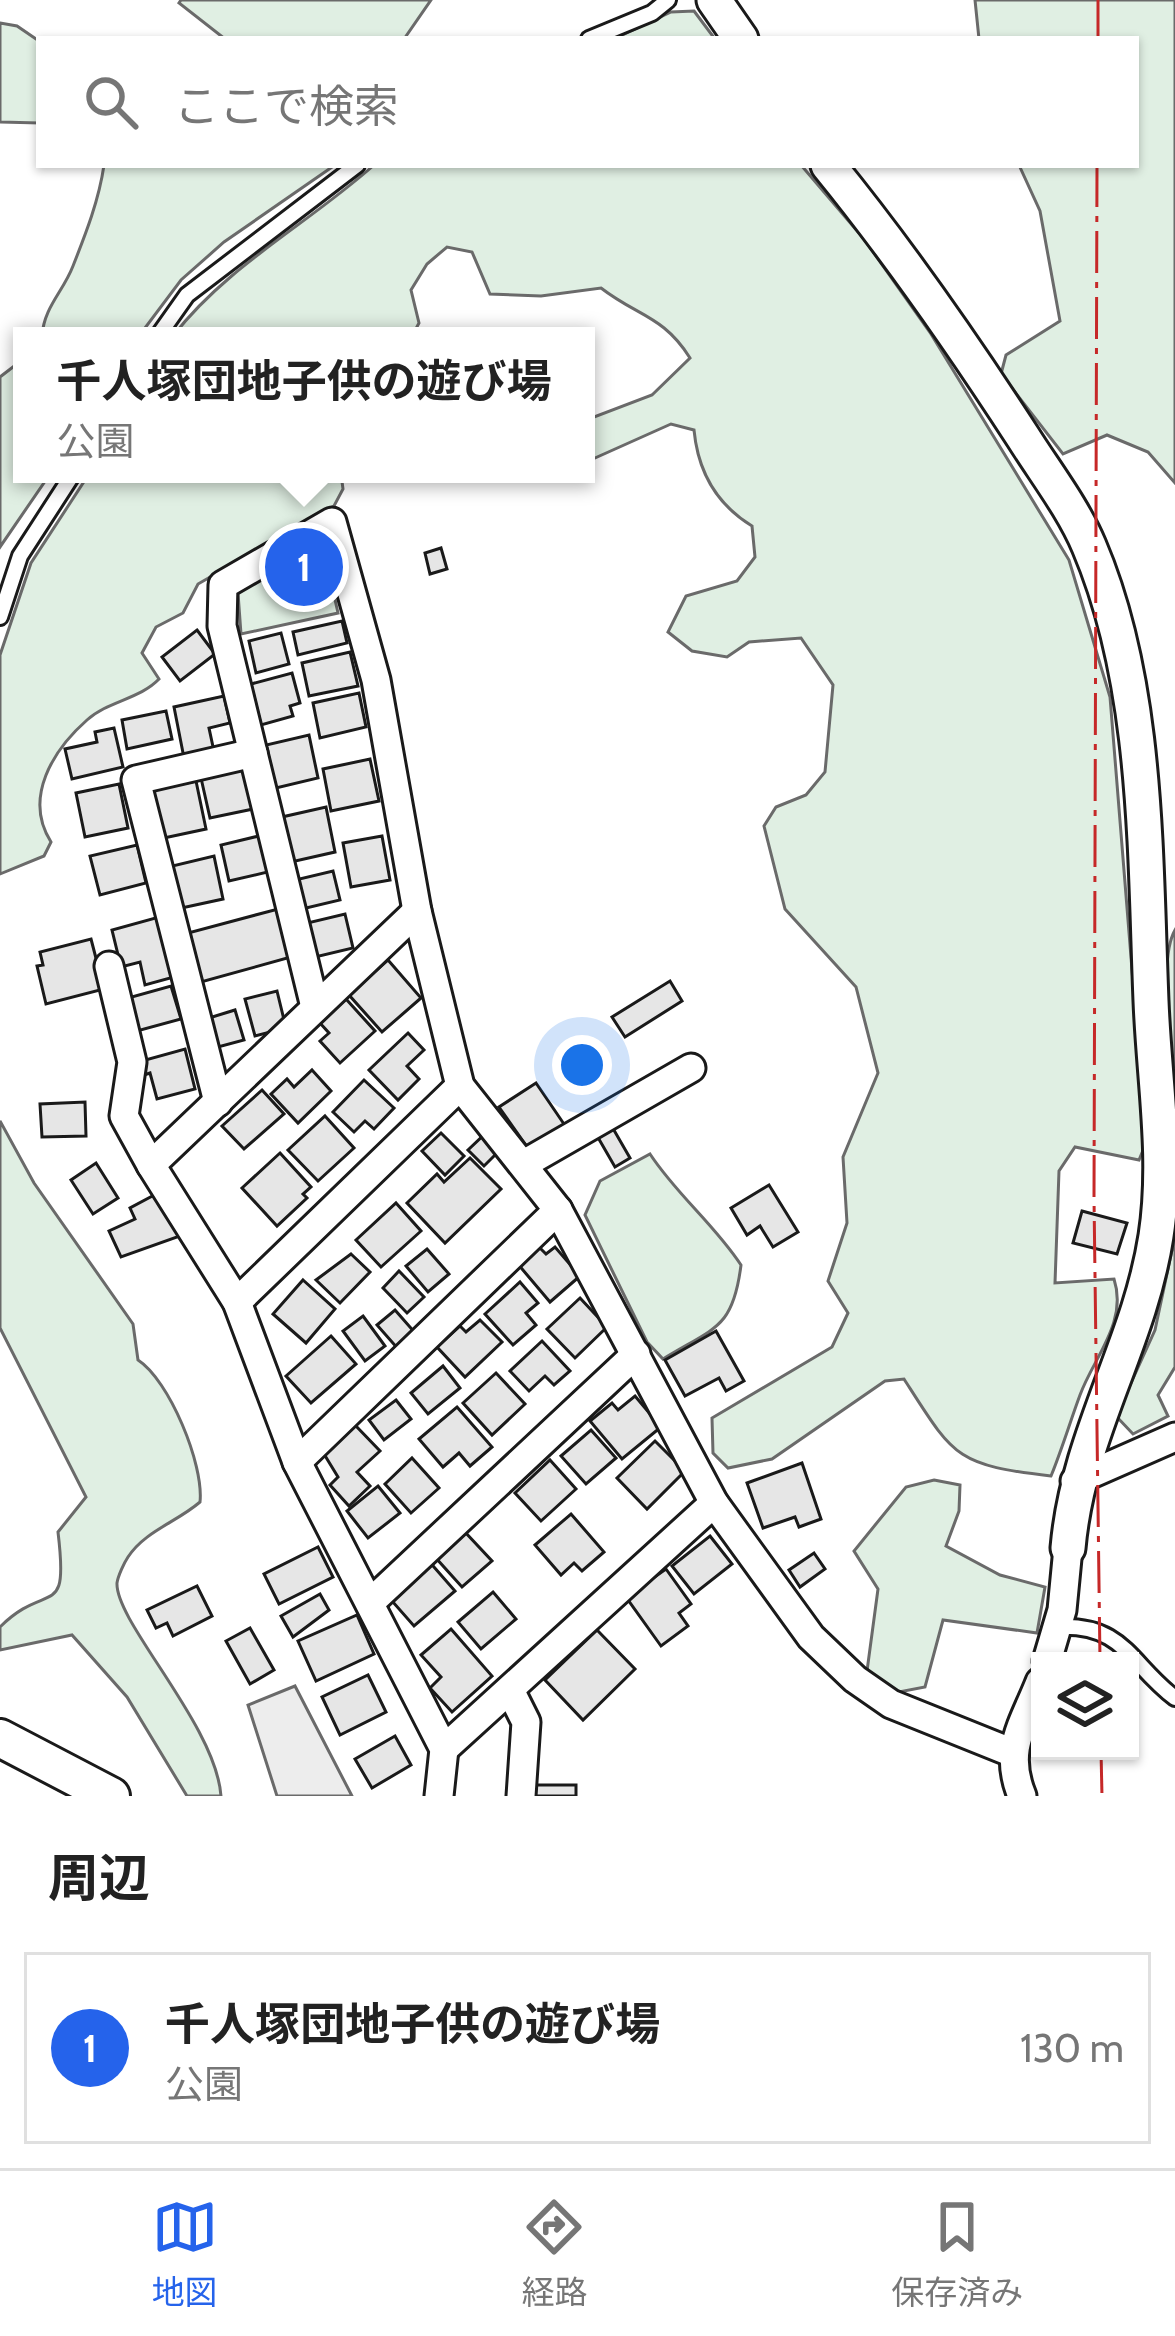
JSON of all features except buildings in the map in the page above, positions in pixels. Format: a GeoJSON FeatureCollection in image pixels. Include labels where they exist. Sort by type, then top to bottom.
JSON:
{"type":"FeatureCollection","features":[{"type":"Feature","properties":{"kind":"main road"},"geometry":{"type":"LineString","coordinates":[[0,1738],[111,1796]]}},
{"type":"Feature","properties":{"kind":"street"},"geometry":{"type":"LineString","coordinates":[[715,0],[739,36]]}},
{"type":"Feature","properties":{"kind":"street"},"geometry":{"type":"LineString","coordinates":[[830,168],[955,333],[1089,545],[1124,679],[1151,939],[1161,1195],[1152,1257],[1130,1336],[1075,1481],[1058,1627],[1051,1652]]}},
{"type":"Feature","properties":{"kind":"street"},"geometry":{"type":"LineString","coordinates":[[315,1006],[222,626],[223,585],[332,522],[376,680],[417,911],[460,1086],[558,1210],[713,1503],[812,1637],[855,1679],[891,1704],[1013,1753]]}},
{"type":"Feature","properties":{"kind":"street"},"geometry":{"type":"LineString","coordinates":[[218,1102],[136,780],[254,753]]}},
{"type":"Feature","properties":{"kind":"street"},"geometry":{"type":"LineString","coordinates":[[151,1165],[417,911]]}},
{"type":"Feature","properties":{"kind":"street"},"geometry":{"type":"LineString","coordinates":[[109,966],[132,1062],[124,1116],[237,1301],[297,1462],[444,1750],[439,1796]]}},
{"type":"Feature","properties":{"kind":"street"},"geometry":{"type":"LineString","coordinates":[[524,1164],[691,1068]]}},
{"type":"Feature","properties":{"kind":"street"},"geometry":{"type":"LineString","coordinates":[[237,1301],[460,1086]]}},
{"type":"Feature","properties":{"kind":"street"},"geometry":{"type":"LineString","coordinates":[[297,1462],[558,1210]]}},
{"type":"Feature","properties":{"kind":"street"},"geometry":{"type":"LineString","coordinates":[[371,1602],[636,1354]]}},
{"type":"Feature","properties":{"kind":"street"},"geometry":{"type":"LineString","coordinates":[[1075,1481],[1175,1438]]}},
{"type":"Feature","properties":{"kind":"street"},"geometry":{"type":"LineString","coordinates":[[444,1750],[713,1503]]}},
{"type":"Feature","properties":{"kind":"street"},"geometry":{"type":"LineString","coordinates":[[509,1690],[526,1722],[521,1796]]}},
{"type":"Feature","properties":{"kind":"street"},"geometry":{"type":"LineString","coordinates":[[1022,1796],[1011,1768],[1031,1706]]}},
{"type":"Feature","properties":{"kind":"lane"},"geometry":{"type":"LineString","coordinates":[[596,36],[668,0]]}},
{"type":"Feature","properties":{"kind":"lane"},"geometry":{"type":"LineString","coordinates":[[165,327],[187,296],[353,168]]}},
{"type":"Feature","properties":{"kind":"lane"},"geometry":{"type":"LineString","coordinates":[[0,617],[20,556],[67,483]]}},
{"type":"Feature","properties":{"kind":"lane"},"geometry":{"type":"LineString","coordinates":[[1058,1627],[1088,1626],[1111,1635],[1175,1698]]}},
{"type":"Feature","properties":{"kind":"green space"},"geometry":{"type":"Polygon","coordinates":[[[431,0],[406,36],[221,36],[179,3],[431,0]]]}},
{"type":"Feature","properties":{"kind":"green space"},"geometry":{"type":"Polygon","coordinates":[[[975,0],[1175,0],[1175,483],[1148,452],[1107,435],[1063,454],[1001,374],[1006,355],[1060,321],[1040,211],[1020,168],[1139,168],[1139,36],[979,36],[975,0]]]}},
{"type":"Feature","properties":{"kind":"green space"},"geometry":{"type":"Polygon","coordinates":[[[694,11],[713,36],[620,36],[671,12],[694,11]]]}},
{"type":"Feature","properties":{"kind":"green space"},"geometry":{"type":"Polygon","coordinates":[[[0,23],[17,26],[36,39],[36,123],[0,122],[0,23]]]}},
{"type":"Feature","properties":{"kind":"green space"},"geometry":{"type":"Polygon","coordinates":[[[103,168],[331,168],[224,242],[181,280],[146,327],[44,327],[69,275],[103,168]]]}},
{"type":"Feature","properties":{"kind":"green space"},"geometry":{"type":"Polygon","coordinates":[[[370,168],[804,168],[864,239],[931,334],[1069,560],[1110,697],[1146,1143],[1139,1160],[1075,1147],[1059,1171],[1055,1283],[1114,1279],[1117,1310],[1051,1476],[995,1467],[960,1453],[935,1426],[904,1379],[885,1381],[772,1459],[728,1468],[713,1453],[712,1418],[832,1347],[848,1313],[828,1281],[847,1223],[843,1157],[878,1073],[856,987],[785,909],[764,826],[776,807],[806,795],[825,772],[833,685],[801,638],[749,642],[727,657],[692,651],[668,632],[686,596],[737,581],[755,557],[752,526],[728,508],[711,486],[694,430],[671,424],[595,458],[595,417],[652,395],[690,358],[660,325],[601,288],[541,296],[490,294],[472,252],[447,247],[427,264],[411,290],[417,327],[181,327],[243,266],[370,168]]]}},
{"type":"Feature","properties":{"kind":"green space"},"geometry":{"type":"Polygon","coordinates":[[[13,367],[13,483],[44,483],[0,547],[0,377],[13,367]]]}},
{"type":"Feature","properties":{"kind":"green space"},"geometry":{"type":"Polygon","coordinates":[[[83,483],[342,483],[334,506],[198,584],[183,613],[156,627],[142,653],[159,679],[95,714],[63,746],[41,792],[43,825],[51,842],[44,856],[0,874],[0,655],[31,563],[83,483]]]}},
{"type":"Feature","properties":{"kind":"green space"},"geometry":{"type":"Polygon","coordinates":[[[322,542],[338,613],[241,634],[238,593],[322,542]]]}},
{"type":"Feature","properties":{"kind":"green space"},"geometry":{"type":"Polygon","coordinates":[[[1175,930],[1175,1068],[1166,998],[1175,930]]]}},
{"type":"Feature","properties":{"kind":"green space"},"geometry":{"type":"Polygon","coordinates":[[[0,1121],[34,1183],[133,1324],[138,1360],[161,1385],[190,1446],[200,1502],[135,1548],[117,1583],[132,1623],[202,1738],[221,1796],[187,1796],[127,1697],[72,1635],[0,1650],[0,1627],[57,1589],[58,1532],[86,1497],[0,1328],[0,1121]]]}},
{"type":"Feature","properties":{"kind":"green space"},"geometry":{"type":"Polygon","coordinates":[[[650,1154],[741,1265],[727,1314],[708,1332],[663,1359],[647,1342],[585,1215],[600,1181],[650,1154]]]}},
{"type":"Feature","properties":{"kind":"green space"},"geometry":{"type":"Polygon","coordinates":[[[1175,1236],[1175,1367],[1158,1395],[1168,1416],[1133,1434],[1116,1416],[1155,1330],[1175,1236]]]}},
{"type":"Feature","properties":{"kind":"green space"},"geometry":{"type":"Polygon","coordinates":[[[934,1480],[960,1485],[959,1511],[946,1546],[1000,1575],[1045,1587],[1037,1633],[943,1620],[925,1687],[899,1692],[867,1671],[878,1589],[854,1551],[906,1487],[934,1480]]]}},
{"type":"Feature","properties":{"kind":"shaded area"},"geometry":{"type":"Polygon","coordinates":[[[295,1686],[352,1796],[277,1796],[248,1705],[295,1686]]]}},
{"type":"Feature","properties":{"kind":"power"},"geometry":{"type":"LineString","coordinates":[[1098,0],[1098,36]]}},
{"type":"Feature","properties":{"kind":"power"},"geometry":{"type":"LineString","coordinates":[[1097,168],[1094,1198],[1100,1652]]}},
{"type":"Feature","properties":{"kind":"power"},"geometry":{"type":"LineString","coordinates":[[1101,1760],[1102,1796]]}},
{"type":"Feature","properties":{"kind":"place","name":"千人塚団地子供の遊び場"},"geometry":{"type":"Point","coordinates":[304,567]}}]}
